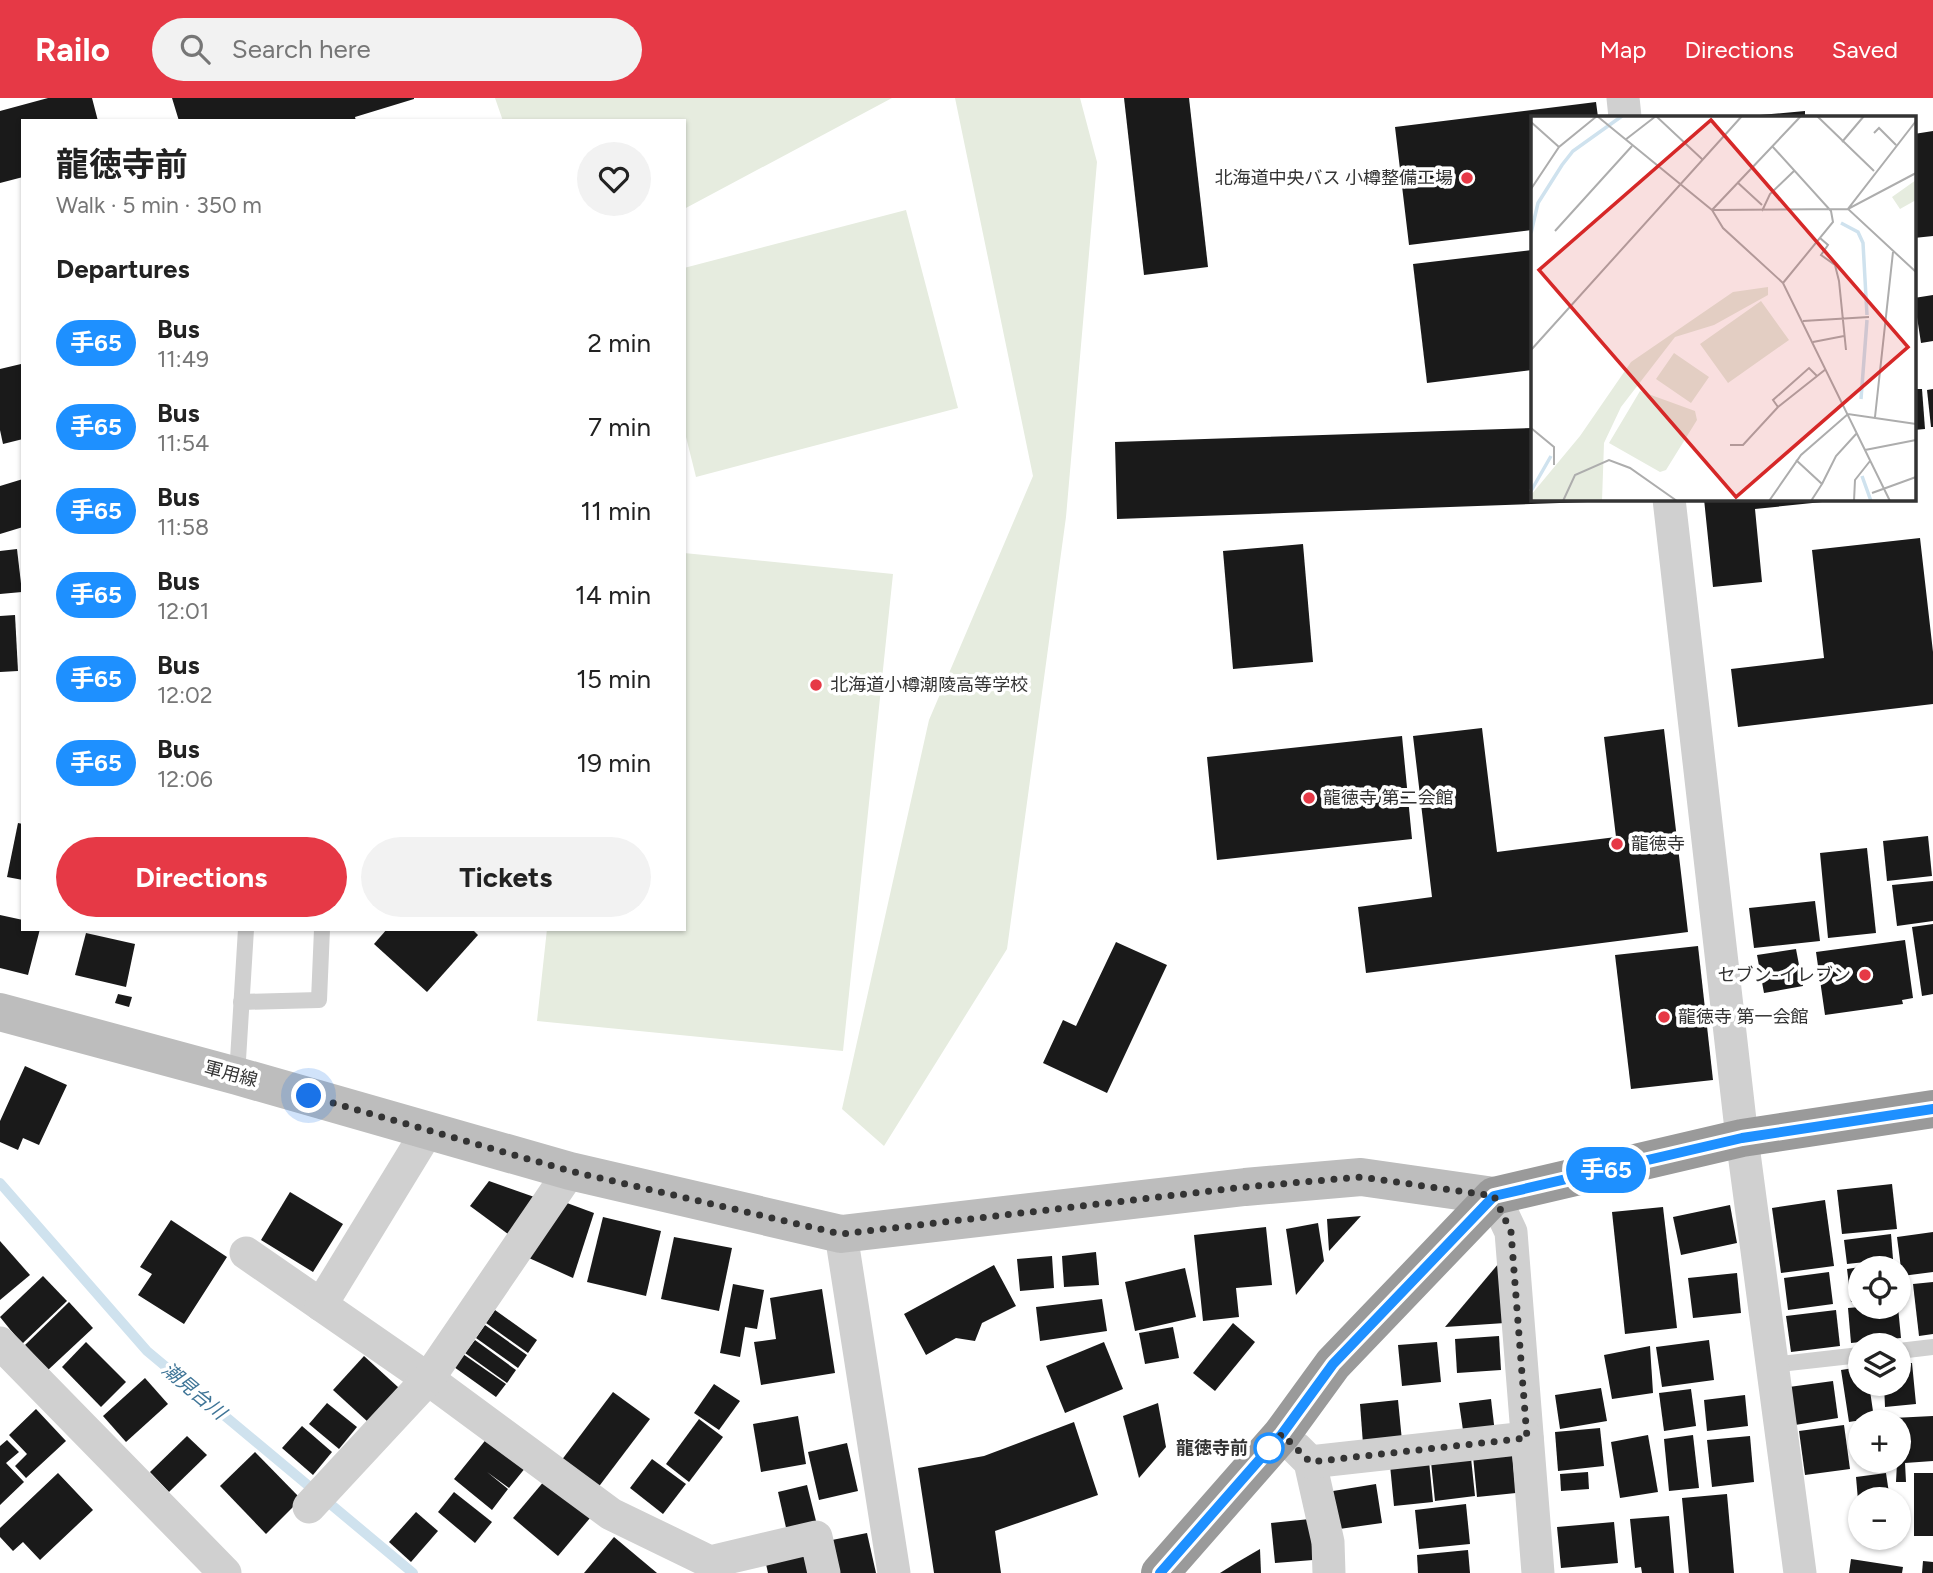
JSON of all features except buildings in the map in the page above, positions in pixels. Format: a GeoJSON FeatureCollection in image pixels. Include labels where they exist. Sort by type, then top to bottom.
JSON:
{"type":"FeatureCollection","features":[{"type":"Feature","properties":{"kind":"highway"},"geometry":{"type":"LineString","coordinates":[[1160,1573],[1282,1434],[1333,1364],[1494,1196],[1742,1138],[1933,1109]]}},
{"type":"Feature","properties":{"kind":"street"},"geometry":{"type":"LineString","coordinates":[[1623,98],[1625,116]]}},
{"type":"Feature","properties":{"kind":"street"},"geometry":{"type":"LineString","coordinates":[[1669,500],[1742,1138],[1800,1573]]}},
{"type":"Feature","properties":{"kind":"street","name":"軍用線"},"geometry":{"type":"LineString","coordinates":[[0,1012],[570,1171],[841,1234],[1245,1187],[1361,1177],[1494,1196]]}},
{"type":"Feature","properties":{"kind":"street"},"geometry":{"type":"LineString","coordinates":[[321,1305],[428,1130]]}},
{"type":"Feature","properties":{"kind":"street"},"geometry":{"type":"LineString","coordinates":[[318,1497],[428,1379],[570,1171]]}},
{"type":"Feature","properties":{"kind":"street"},"geometry":{"type":"LineString","coordinates":[[1494,1196],[1511,1232],[1538,1573]]}},
{"type":"Feature","properties":{"kind":"street"},"geometry":{"type":"LineString","coordinates":[[841,1234],[894,1573]]}},
{"type":"Feature","properties":{"kind":"street"},"geometry":{"type":"LineString","coordinates":[[246,1253],[428,1379],[623,1520],[710,1562],[816,1537],[824,1573]]}},
{"type":"Feature","properties":{"kind":"street"},"geometry":{"type":"LineString","coordinates":[[0,1343],[225,1573]]}},
{"type":"Feature","properties":{"kind":"street"},"geometry":{"type":"LineString","coordinates":[[1282,1434],[1310,1462],[1328,1542],[1329,1573]]}},
{"type":"Feature","properties":{"kind":"street"},"geometry":{"type":"LineString","coordinates":[[1310,1462],[1527,1438]]}},
{"type":"Feature","properties":{"kind":"lane"},"geometry":{"type":"LineString","coordinates":[[237,1076],[246,931]]}},
{"type":"Feature","properties":{"kind":"lane"},"geometry":{"type":"LineString","coordinates":[[241,1002],[319,1000],[323,931]]}},
{"type":"Feature","properties":{"kind":"lane"},"geometry":{"type":"LineString","coordinates":[[1911,1350],[1933,1347]]}},
{"type":"Feature","properties":{"kind":"lane"},"geometry":{"type":"LineString","coordinates":[[1772,1365],[1848,1356]]}},
{"type":"Feature","properties":{"kind":"shaded area"},"geometry":{"type":"Polygon","coordinates":[[[495,98],[892,98],[686,208],[686,119],[502,119],[495,98]]]}},
{"type":"Feature","properties":{"kind":"shaded area"},"geometry":{"type":"Polygon","coordinates":[[[955,98],[1080,98],[1097,162],[1066,517],[1007,949],[884,1146],[842,1109],[929,720],[1033,476],[955,98]]]}},
{"type":"Feature","properties":{"kind":"shaded area"},"geometry":{"type":"Polygon","coordinates":[[[906,210],[958,408],[696,477],[686,437],[686,267],[906,210]]]}},
{"type":"Feature","properties":{"kind":"shaded area"},"geometry":{"type":"Polygon","coordinates":[[[686,553],[893,574],[843,1051],[537,1021],[547,931],[686,931],[686,553]]]}},
{"type":"Feature","properties":{"kind":"waterway","name":"潮見台川"},"geometry":{"type":"LineString","coordinates":[[0,1183],[147,1351],[413,1573]]}},
{"type":"Feature","properties":{"kind":"bus line","name":"手65"},"geometry":{"type":"LineString","coordinates":[[1160,1573],[1282,1434],[1333,1364],[1494,1196],[1742,1138],[1933,1109]]}},
{"type":"Feature","properties":{"kind":"place","name":"北海道中央バス 小樽整備工場"},"geometry":{"type":"Point","coordinates":[1467,178]}},
{"type":"Feature","properties":{"kind":"place","name":"北海道小樽潮陵高等学校"},"geometry":{"type":"Point","coordinates":[816,685]}},
{"type":"Feature","properties":{"kind":"place","name":"龍徳寺 第二会館"},"geometry":{"type":"Point","coordinates":[1309,798]}},
{"type":"Feature","properties":{"kind":"place","name":"龍徳寺"},"geometry":{"type":"Point","coordinates":[1617,844]}},
{"type":"Feature","properties":{"kind":"place","name":"セブン-イレブン"},"geometry":{"type":"Point","coordinates":[1865,975]}},
{"type":"Feature","properties":{"kind":"place","name":"龍徳寺 第一会館"},"geometry":{"type":"Point","coordinates":[1664,1017]}},
{"type":"Feature","properties":{"kind":"place","name":"龍徳寺前"},"geometry":{"type":"Point","coordinates":[1269,1448]}},
{"type":"Feature","properties":{"kind":"route"},"geometry":{"type":"LineString","coordinates":[[309,1096],[570,1171],[841,1234],[1245,1187],[1361,1177],[1494,1196],[1511,1232],[1527,1438],[1310,1462],[1282,1434],[1269,1448]]}}]}
